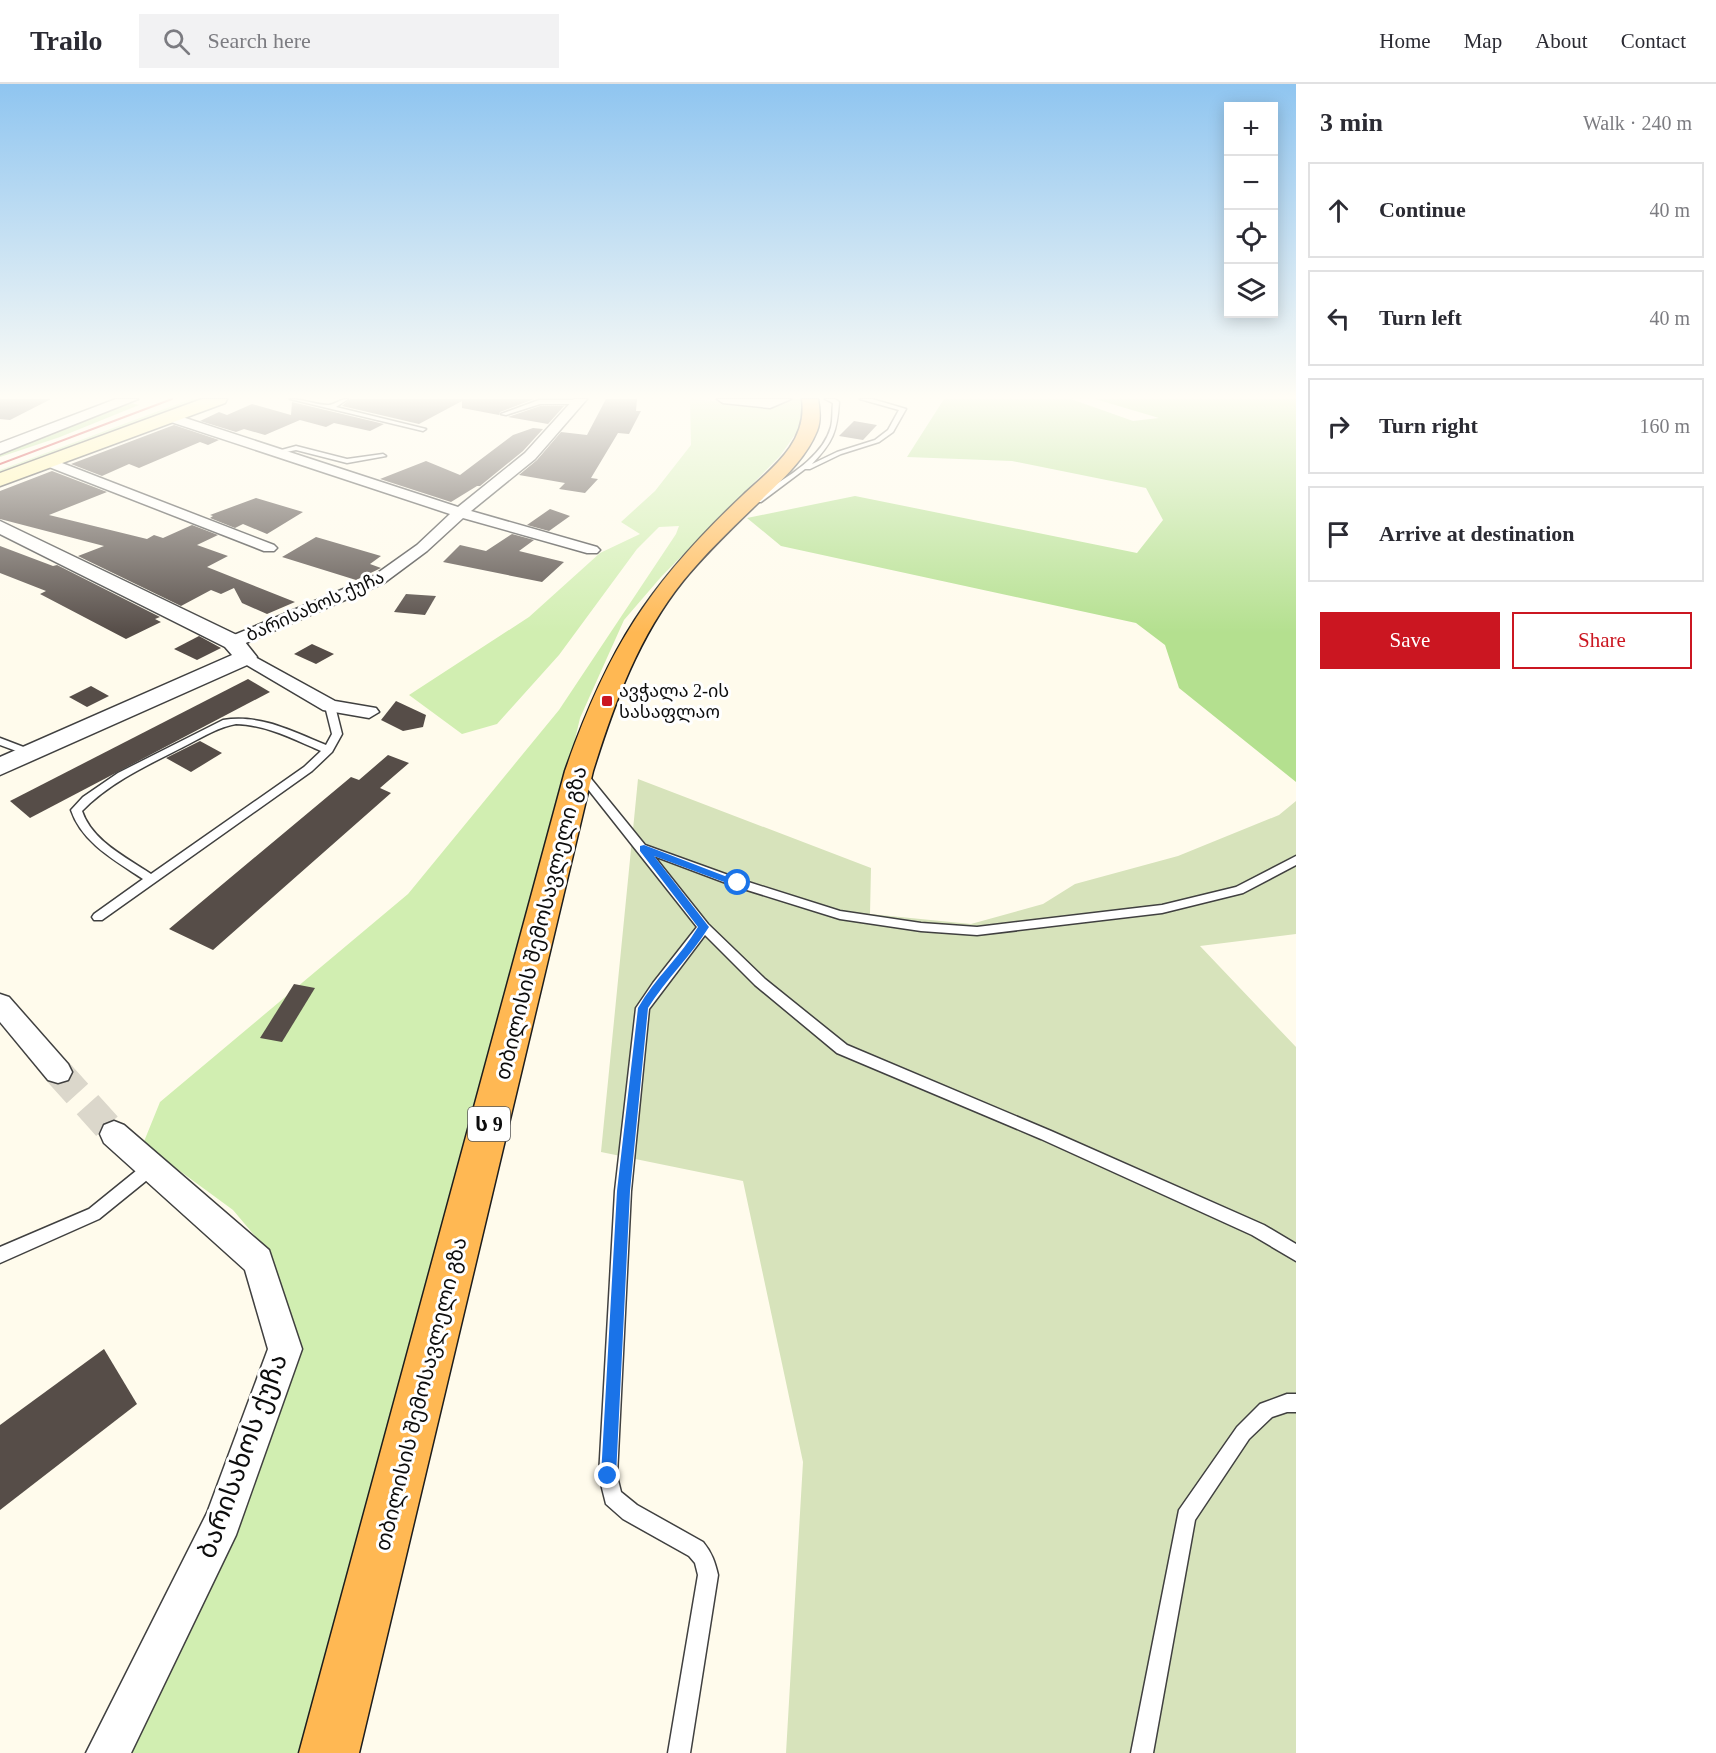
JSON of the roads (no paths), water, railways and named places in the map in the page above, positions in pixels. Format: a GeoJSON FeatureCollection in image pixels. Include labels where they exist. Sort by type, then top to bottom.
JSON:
{"type":"FeatureCollection","features":[{"type":"Feature","properties":{"kind":"highway","name":"თბილისის შემოსავლელი გზა"},"geometry":{"type":"LineString","coordinates":[[329,1753],[579,771],[597,715],[623,656],[641,625],[687,562],[771,477]]}},
{"type":"Feature","properties":{"kind":"street"},"geometry":{"type":"LineString","coordinates":[[87,477],[269,548]]}},
{"type":"Feature","properties":{"kind":"street"},"geometry":{"type":"LineString","coordinates":[[352,477],[460,513],[592,550]]}},
{"type":"Feature","properties":{"kind":"street","name":"ბარისახოს ქუჩა"},"geometry":{"type":"LineString","coordinates":[[0,767],[378,580],[422,548],[504,477]]}},
{"type":"Feature","properties":{"kind":"street","name":"ბარისახოს ქუჩა"},"geometry":{"type":"LineString","coordinates":[[0,527],[240,650],[330,706],[369,712]]}},
{"type":"Feature","properties":{"kind":"street"},"geometry":{"type":"LineString","coordinates":[[0,1004],[58,1072]]}},
{"type":"Feature","properties":{"kind":"street","name":"ბარისახოს ქუჩა"},"geometry":{"type":"LineString","coordinates":[[108,1753],[223,1522],[285,1348],[258,1261],[114,1134]]}},
{"type":"Feature","properties":{"kind":"lane"},"geometry":{"type":"LineString","coordinates":[[720,528],[791,477]]}},
{"type":"Feature","properties":{"kind":"lane"},"geometry":{"type":"LineString","coordinates":[[98,917],[308,769],[328,750],[337,734],[330,706]]}},
{"type":"Feature","properties":{"kind":"lane"},"geometry":{"type":"LineString","coordinates":[[151,879],[89,835],[77,818],[76,810],[81,803],[111,783],[223,723],[235,719],[258,723],[328,750]]}},
{"type":"Feature","properties":{"kind":"lane"},"geometry":{"type":"LineString","coordinates":[[0,741],[30,753]]}},
{"type":"Feature","properties":{"kind":"lane"},"geometry":{"type":"LineString","coordinates":[[579,771],[644,849],[704,927],[760,982],[842,1049],[1046,1135],[1258,1230],[1296,1253]]}},
{"type":"Feature","properties":{"kind":"lane"},"geometry":{"type":"LineString","coordinates":[[644,849],[738,883],[840,915],[921,927],[977,932],[1016,924],[1162,909],[1239,890],[1296,860]]}},
{"type":"Feature","properties":{"kind":"lane"},"geometry":{"type":"LineString","coordinates":[[679,1753],[708,1575],[704,1558],[696,1549],[630,1512],[613,1497],[608,1476],[623,1202],[643,1008],[656,987],[692,947],[704,927]]}},
{"type":"Feature","properties":{"kind":"lane"},"geometry":{"type":"LineString","coordinates":[[0,1255],[94,1214],[152,1167]]}},
{"type":"Feature","properties":{"kind":"lane"},"geometry":{"type":"LineString","coordinates":[[1142,1753],[1186,1517],[1243,1432],[1266,1410],[1287,1403],[1296,1403]]}},
{"type":"Feature","properties":{"kind":"tunnel"},"geometry":{"type":"LineString","coordinates":[[58,1072],[114,1134]]}},
{"type":"Feature","properties":{"kind":"place","name":"ავჭალა 2-ის სასაფლაო"},"geometry":{"type":"Point","coordinates":[607,701]}}]}
